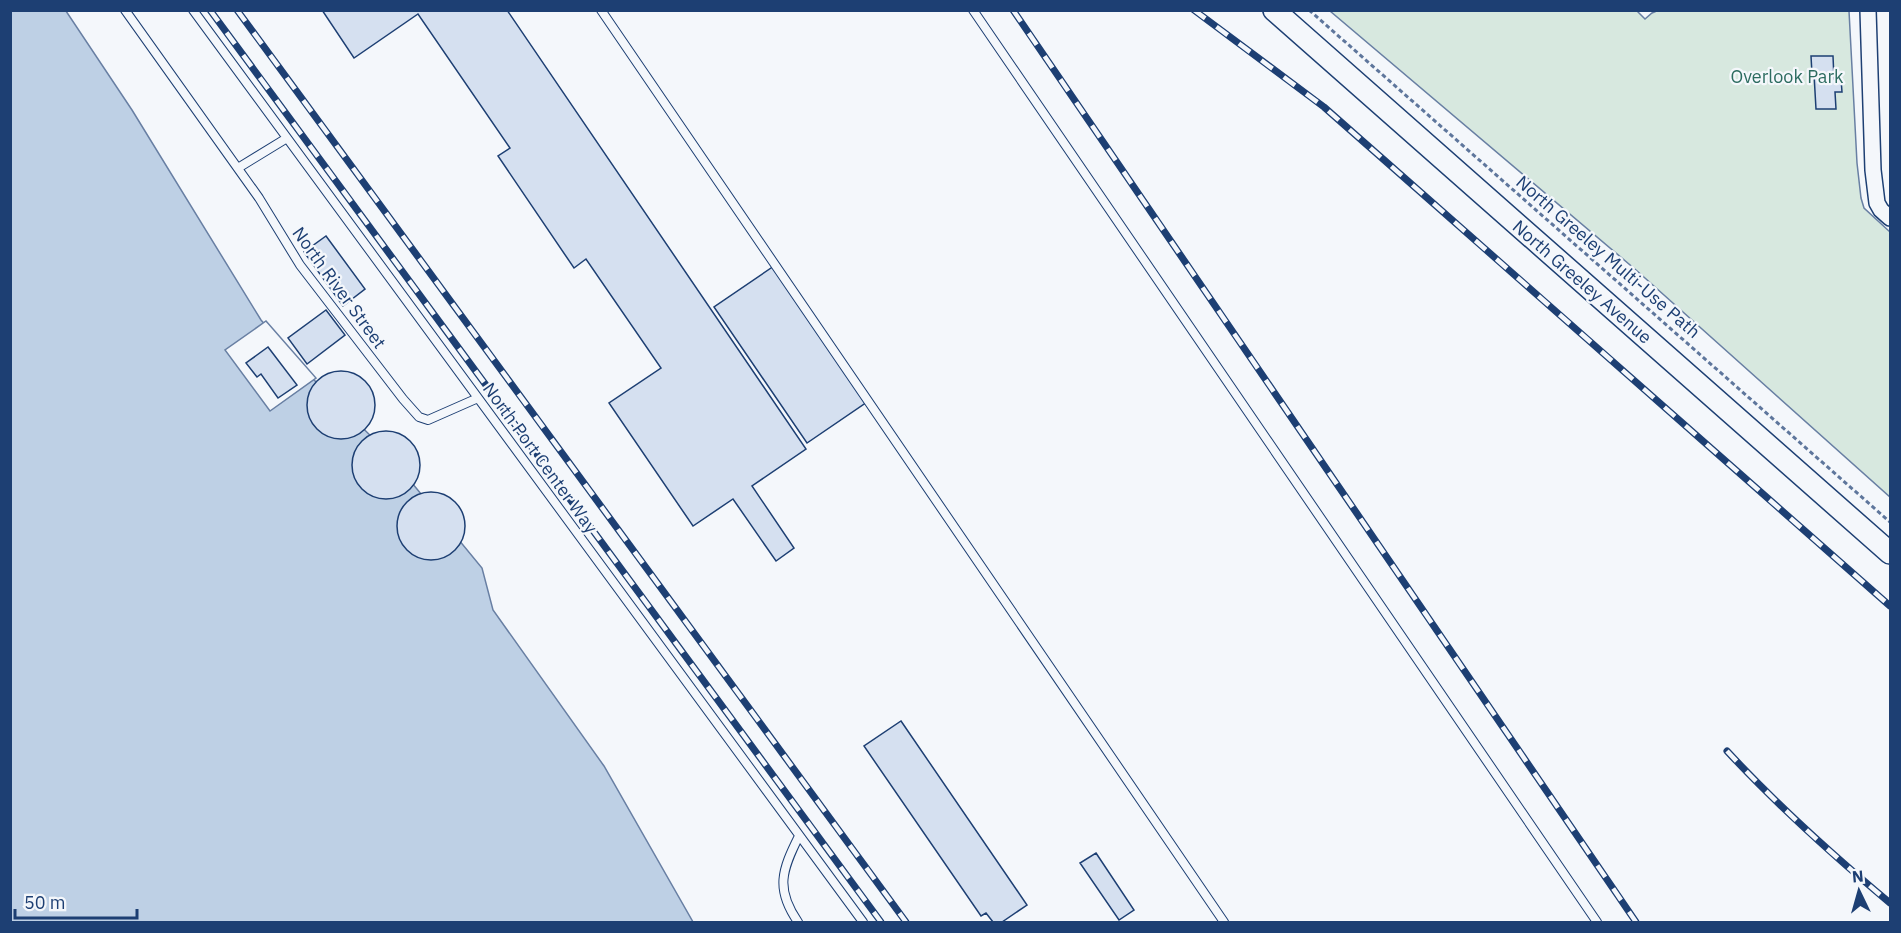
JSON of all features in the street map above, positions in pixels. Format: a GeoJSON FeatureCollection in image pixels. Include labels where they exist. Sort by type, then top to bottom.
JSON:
{"type":"FeatureCollection","features":[{"type":"Feature","properties":{"kind":"main road","name":"North Greeley Avenue"},"geometry":{"type":"LineString","coordinates":[[1274,10],[1890,554]]}},
{"type":"Feature","properties":{"kind":"street"},"geometry":{"type":"LineString","coordinates":[[1868,10],[1873,170],[1877,204],[1890,218]]}},
{"type":"Feature","properties":{"kind":"lane","name":"North River Street"},"geometry":{"type":"LineString","coordinates":[[125,10],[266,210],[300,265],[419,417],[428,420],[435,418],[478,398]]}},
{"type":"Feature","properties":{"kind":"lane","name":"North Port Center Way"},"geometry":{"type":"LineString","coordinates":[[193,10],[863,922]]}},
{"type":"Feature","properties":{"kind":"lane"},"geometry":{"type":"LineString","coordinates":[[601,10],[1224,922]]}},
{"type":"Feature","properties":{"kind":"lane"},"geometry":{"type":"LineString","coordinates":[[973,10],[1597,922]]}},
{"type":"Feature","properties":{"kind":"lane"},"geometry":{"type":"LineString","coordinates":[[237,168],[287,138]]}},
{"type":"Feature","properties":{"kind":"lane"},"geometry":{"type":"LineString","coordinates":[[798,922],[785,901],[782,882],[786,864],[799,836]]}},
{"type":"Feature","properties":{"kind":"path","name":"North Greeley Multi-Use Path"},"geometry":{"type":"LineString","coordinates":[[1309,10],[1890,522]]}},
{"type":"Feature","properties":{"kind":"green space","name":"Overlook Park"},"geometry":{"type":"Polygon","coordinates":[[[1636,10],[1645,19],[1659,10],[1849,11],[1861,198],[1864,208],[1890,232],[1890,497],[1636,270],[1330,11],[1636,10]]]}},
{"type":"Feature","properties":{"kind":"water"},"geometry":{"type":"Polygon","coordinates":[[[10,11],[66,11],[132,110],[261,320],[309,375],[384,449],[482,568],[493,610],[604,766],[693,922],[11,922],[10,11]]]}},
{"type":"Feature","properties":{"kind":"pier"},"geometry":{"type":"Polygon","coordinates":[[[266,321],[316,378],[270,411],[225,350],[266,321]]]}},
{"type":"Feature","properties":{"kind":"building"},"geometry":{"type":"Polygon","coordinates":[[[322,10],[507,10],[806,449],[752,486],[794,548],[776,561],[733,499],[693,526],[609,403],[661,368],[586,259],[574,268],[498,156],[510,148],[418,14],[354,58],[322,10]]]}},
{"type":"Feature","properties":{"kind":"building"},"geometry":{"type":"Polygon","coordinates":[[[1811,56],[1833,56],[1834,79],[1841,79],[1842,92],[1835,92],[1836,109],[1816,109],[1811,56]]]}},
{"type":"Feature","properties":{"kind":"building"},"geometry":{"type":"Polygon","coordinates":[[[326,236],[365,289],[343,306],[304,252],[326,236]]]}},
{"type":"Feature","properties":{"kind":"building"},"geometry":{"type":"Polygon","coordinates":[[[774,266],[867,402],[807,443],[714,307],[774,266]]]}},
{"type":"Feature","properties":{"kind":"building"},"geometry":{"type":"Polygon","coordinates":[[[326,310],[345,335],[307,364],[288,338],[326,310]]]}},
{"type":"Feature","properties":{"kind":"building"},"geometry":{"type":"Polygon","coordinates":[[[268,347],[297,385],[278,398],[261,374],[257,377],[246,363],[268,347]]]}},
{"type":"Feature","properties":{"kind":"building"},"geometry":{"type":"Polygon","coordinates":[[[334,371],[348,371],[360,376],[370,386],[375,405],[370,424],[360,434],[348,439],[334,439],[322,434],[312,424],[307,412],[307,398],[312,386],[322,376],[334,371]]]}},
{"type":"Feature","properties":{"kind":"building"},"geometry":{"type":"Polygon","coordinates":[[[379,431],[393,431],[405,436],[415,446],[420,465],[415,484],[405,494],[393,499],[379,499],[367,494],[357,484],[352,472],[352,458],[357,446],[367,436],[379,431]]]}},
{"type":"Feature","properties":{"kind":"building"},"geometry":{"type":"Polygon","coordinates":[[[424,492],[438,492],[450,497],[460,507],[465,526],[460,545],[450,555],[438,560],[424,560],[412,555],[402,545],[397,533],[397,519],[402,507],[412,497],[424,492]]]}},
{"type":"Feature","properties":{"kind":"building"},"geometry":{"type":"Polygon","coordinates":[[[901,721],[1027,905],[1002,922],[993,922],[986,913],[981,916],[864,746],[901,721]]]}},
{"type":"Feature","properties":{"kind":"building"},"geometry":{"type":"Polygon","coordinates":[[[1096,853],[1134,910],[1119,920],[1080,863],[1096,853]]]}},
{"type":"Feature","properties":{"kind":"railway"},"geometry":{"type":"LineString","coordinates":[[210,10],[881,922]]}},
{"type":"Feature","properties":{"kind":"railway"},"geometry":{"type":"LineString","coordinates":[[237,10],[906,922]]}},
{"type":"Feature","properties":{"kind":"railway"},"geometry":{"type":"LineString","coordinates":[[1013,10],[1636,922]]}},
{"type":"Feature","properties":{"kind":"railway"},"geometry":{"type":"LineString","coordinates":[[1194,10],[1324,107],[1890,606]]}},
{"type":"Feature","properties":{"kind":"railway"},"geometry":{"type":"LineString","coordinates":[[1727,751],[1806,830],[1890,903]]}}]}
